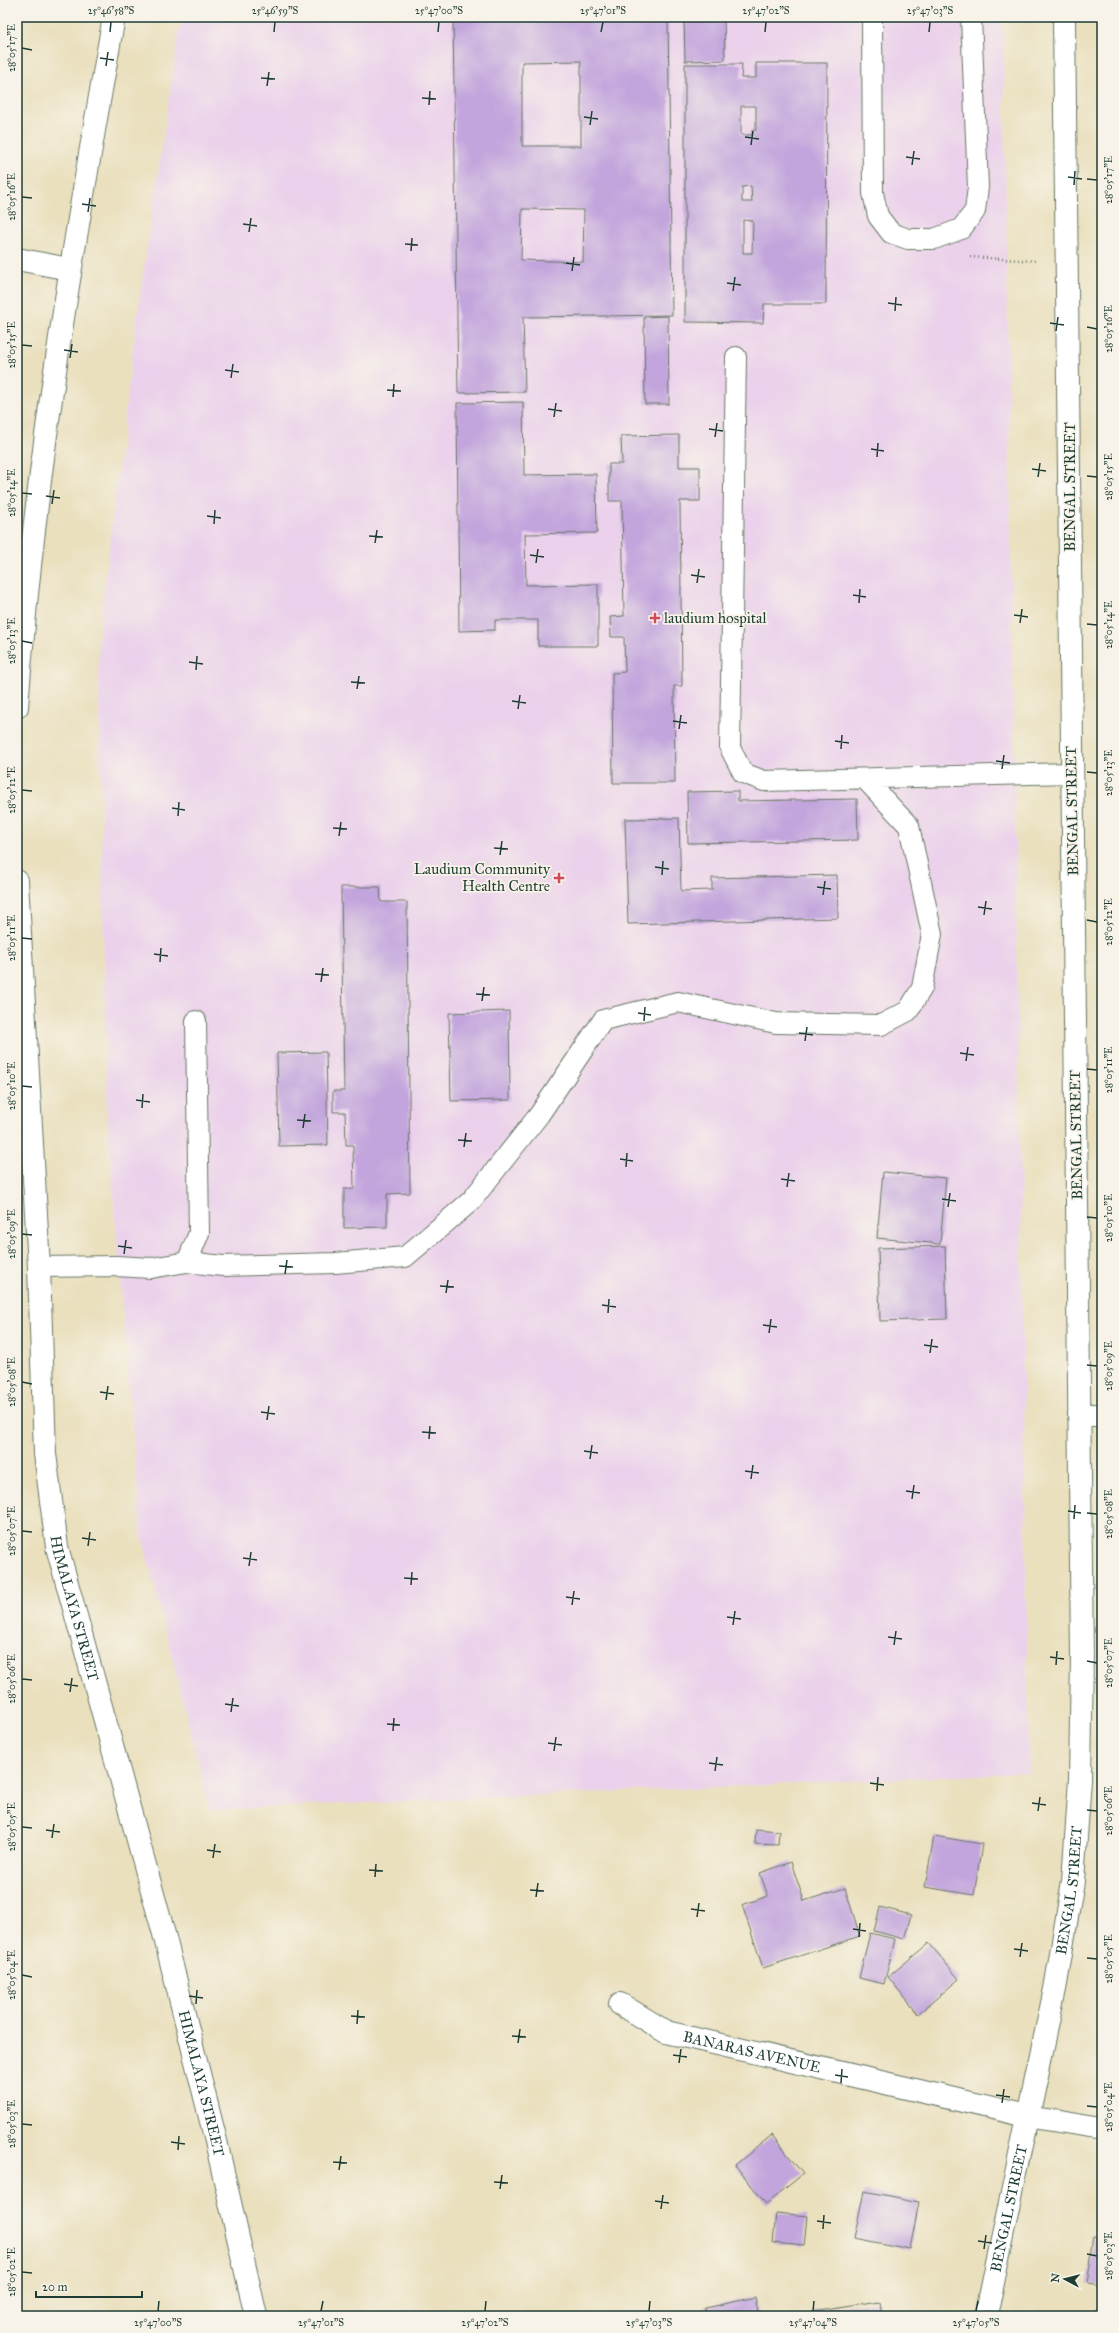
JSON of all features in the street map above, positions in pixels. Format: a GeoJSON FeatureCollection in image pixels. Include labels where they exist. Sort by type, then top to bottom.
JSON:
{"type":"FeatureCollection","features":[{"type":"Feature","properties":{"kind":"street"},"geometry":{"type":"LineString","coordinates":[[17,707],[34,512],[69,270],[114,17]]}},
{"type":"Feature","properties":{"kind":"street","name":"BENGAL STREET"},"geometry":{"type":"LineString","coordinates":[[986,2316],[1055,1989],[1074,1873],[1080,1779],[1082,1673],[1068,261],[1064,17]]}},
{"type":"Feature","properties":{"kind":"street"},"geometry":{"type":"LineString","coordinates":[[17,260],[69,270]]}},
{"type":"Feature","properties":{"kind":"street","name":"HIMALAYA STREET"},"geometry":{"type":"LineString","coordinates":[[17,881],[39,1267],[45,1454],[57,1547],[164,1934],[213,2130],[256,2316]]}},
{"type":"Feature","properties":{"kind":"street"},"geometry":{"type":"LineString","coordinates":[[1079,1415],[1102,1415]]}},
{"type":"Feature","properties":{"kind":"street","name":"BANARAS AVENUE"},"geometry":{"type":"LineString","coordinates":[[620,2004],[666,2032],[1027,2116],[1102,2128]]}},
{"type":"Feature","properties":{"kind":"lane"},"geometry":{"type":"LineString","coordinates":[[872,17],[873,193],[878,216],[891,233],[908,239],[934,239],[961,228],[975,210],[978,187],[971,17]]}},
{"type":"Feature","properties":{"kind":"lane"},"geometry":{"type":"LineString","coordinates":[[736,357],[730,748],[743,773],[764,781],[1072,773]]}},
{"type":"Feature","properties":{"kind":"lane"},"geometry":{"type":"LineString","coordinates":[[39,1267],[116,1266],[151,1268],[187,1262],[223,1266],[335,1263],[405,1257],[471,1201],[539,1115],[603,1020],[678,1002],[776,1023],[881,1025],[908,1011],[922,988],[932,934],[909,826],[865,779]]}},
{"type":"Feature","properties":{"kind":"lane"},"geometry":{"type":"LineString","coordinates":[[187,1262],[199,1233],[196,1021]]}},
{"type":"Feature","properties":{"kind":"path"},"geometry":{"type":"LineString","coordinates":[[961,228],[968,257],[1006,261],[1068,261]]}},
{"type":"Feature","properties":{"kind":"shaded area","name":"Laudium Community Health Centre"},"geometry":{"type":"Polygon","coordinates":[[[181,17],[1003,17],[1029,1773],[210,1810],[141,1532],[107,1116],[98,640],[136,324],[181,17]]]}},
{"type":"Feature","properties":{"kind":"building"},"geometry":{"type":"Polygon","coordinates":[[[453,17],[668,17],[672,315],[523,317],[525,392],[458,393],[453,17]],[[581,61],[522,62],[522,146],[581,146],[581,61]],[[522,209],[521,260],[583,262],[584,210],[522,209]]]}},
{"type":"Feature","properties":{"kind":"building"},"geometry":{"type":"Polygon","coordinates":[[[684,17],[724,17],[725,60],[685,61],[684,17]]]}},
{"type":"Feature","properties":{"kind":"building"},"geometry":{"type":"Polygon","coordinates":[[[756,63],[827,63],[826,304],[764,304],[763,323],[685,322],[685,64],[742,64],[741,78],[756,78],[756,63]],[[741,106],[741,135],[752,135],[752,130],[756,130],[756,106],[741,106]],[[751,186],[742,187],[742,202],[752,202],[751,186]],[[743,220],[743,253],[752,253],[753,221],[743,220]]]}},
{"type":"Feature","properties":{"kind":"building"},"geometry":{"type":"Polygon","coordinates":[[[668,316],[669,404],[645,404],[644,317],[668,316]]]}},
{"type":"Feature","properties":{"kind":"building"},"geometry":{"type":"Polygon","coordinates":[[[523,402],[524,475],[596,474],[597,533],[525,534],[526,585],[598,584],[598,646],[538,646],[538,620],[495,620],[495,630],[459,631],[457,403],[523,402]]]}},
{"type":"Feature","properties":{"kind":"building"},"geometry":{"type":"Polygon","coordinates":[[[679,435],[679,467],[700,467],[700,501],[680,501],[682,686],[674,686],[675,783],[613,783],[612,673],[625,672],[624,637],[611,637],[610,617],[624,616],[622,501],[609,501],[609,464],[622,464],[621,436],[679,435]]]}},
{"type":"Feature","properties":{"kind":"building"},"geometry":{"type":"Polygon","coordinates":[[[738,791],[738,801],[857,799],[858,840],[688,843],[687,792],[738,791]]]}},
{"type":"Feature","properties":{"kind":"building"},"geometry":{"type":"Polygon","coordinates":[[[679,818],[681,891],[712,890],[712,878],[837,875],[838,918],[628,924],[625,819],[679,818]]]}},
{"type":"Feature","properties":{"kind":"building"},"geometry":{"type":"Polygon","coordinates":[[[341,887],[380,887],[381,902],[407,902],[410,1193],[387,1194],[387,1227],[344,1228],[344,1189],[354,1189],[353,1145],[346,1145],[345,1112],[333,1112],[333,1091],[344,1091],[341,887]]]}},
{"type":"Feature","properties":{"kind":"building"},"geometry":{"type":"Polygon","coordinates":[[[509,1011],[510,1100],[451,1101],[449,1013],[509,1011]]]}},
{"type":"Feature","properties":{"kind":"building"},"geometry":{"type":"Polygon","coordinates":[[[326,1052],[328,1145],[279,1146],[277,1053],[326,1052]]]}},
{"type":"Feature","properties":{"kind":"building"},"geometry":{"type":"Polygon","coordinates":[[[883,1172],[946,1178],[940,1244],[877,1238],[883,1172]]]}},
{"type":"Feature","properties":{"kind":"building"},"geometry":{"type":"Polygon","coordinates":[[[945,1246],[947,1319],[880,1321],[878,1248],[945,1246]]]}},
{"type":"Feature","properties":{"kind":"building"},"geometry":{"type":"Polygon","coordinates":[[[756,1829],[779,1831],[778,1845],[755,1844],[756,1829]]]}},
{"type":"Feature","properties":{"kind":"building"},"geometry":{"type":"Polygon","coordinates":[[[934,1836],[982,1844],[974,1895],[925,1887],[934,1836]]]}},
{"type":"Feature","properties":{"kind":"building"},"geometry":{"type":"Polygon","coordinates":[[[791,1862],[804,1901],[845,1888],[860,1936],[763,1968],[742,1905],[768,1896],[760,1873],[791,1862]]]}},
{"type":"Feature","properties":{"kind":"building"},"geometry":{"type":"Polygon","coordinates":[[[880,1907],[911,1915],[904,1939],[874,1931],[880,1907]]]}},
{"type":"Feature","properties":{"kind":"building"},"geometry":{"type":"Polygon","coordinates":[[[870,1933],[895,1939],[884,1984],[859,1978],[870,1933]]]}},
{"type":"Feature","properties":{"kind":"building"},"geometry":{"type":"Polygon","coordinates":[[[929,1943],[959,1979],[918,2014],[888,1977],[929,1943]]]}},
{"type":"Feature","properties":{"kind":"building"},"geometry":{"type":"Polygon","coordinates":[[[772,2135],[803,2174],[766,2204],[735,2165],[772,2135]]]}},
{"type":"Feature","properties":{"kind":"building"},"geometry":{"type":"Polygon","coordinates":[[[864,2191],[919,2202],[910,2249],[854,2238],[864,2191]]]}},
{"type":"Feature","properties":{"kind":"building"},"geometry":{"type":"Polygon","coordinates":[[[776,2213],[807,2216],[804,2246],[773,2243],[776,2213]]]}},
{"type":"Feature","properties":{"kind":"building"},"geometry":{"type":"Polygon","coordinates":[[[1094,2236],[1102,2237],[1102,2286],[1087,2284],[1094,2236]]]}},
{"type":"Feature","properties":{"kind":"building"},"geometry":{"type":"Polygon","coordinates":[[[755,2297],[759,2316],[707,2316],[705,2308],[755,2297]]]}},
{"type":"Feature","properties":{"kind":"building"},"geometry":{"type":"Polygon","coordinates":[[[879,2301],[881,2316],[813,2316],[812,2311],[879,2301]]]}},
{"type":"Feature","properties":{"kind":"building"},"geometry":{"type":"Polygon","coordinates":[[[1095,2312],[1102,2313],[1102,2316],[1094,2316],[1095,2312]]]}},
{"type":"Feature","properties":{"kind":"place","name":"laudium hospital"},"geometry":{"type":"Point","coordinates":[655,618]}},
{"type":"Feature","properties":{"kind":"place","name":"Laudium Community Health Centre"},"geometry":{"type":"Point","coordinates":[559,878]}}]}
